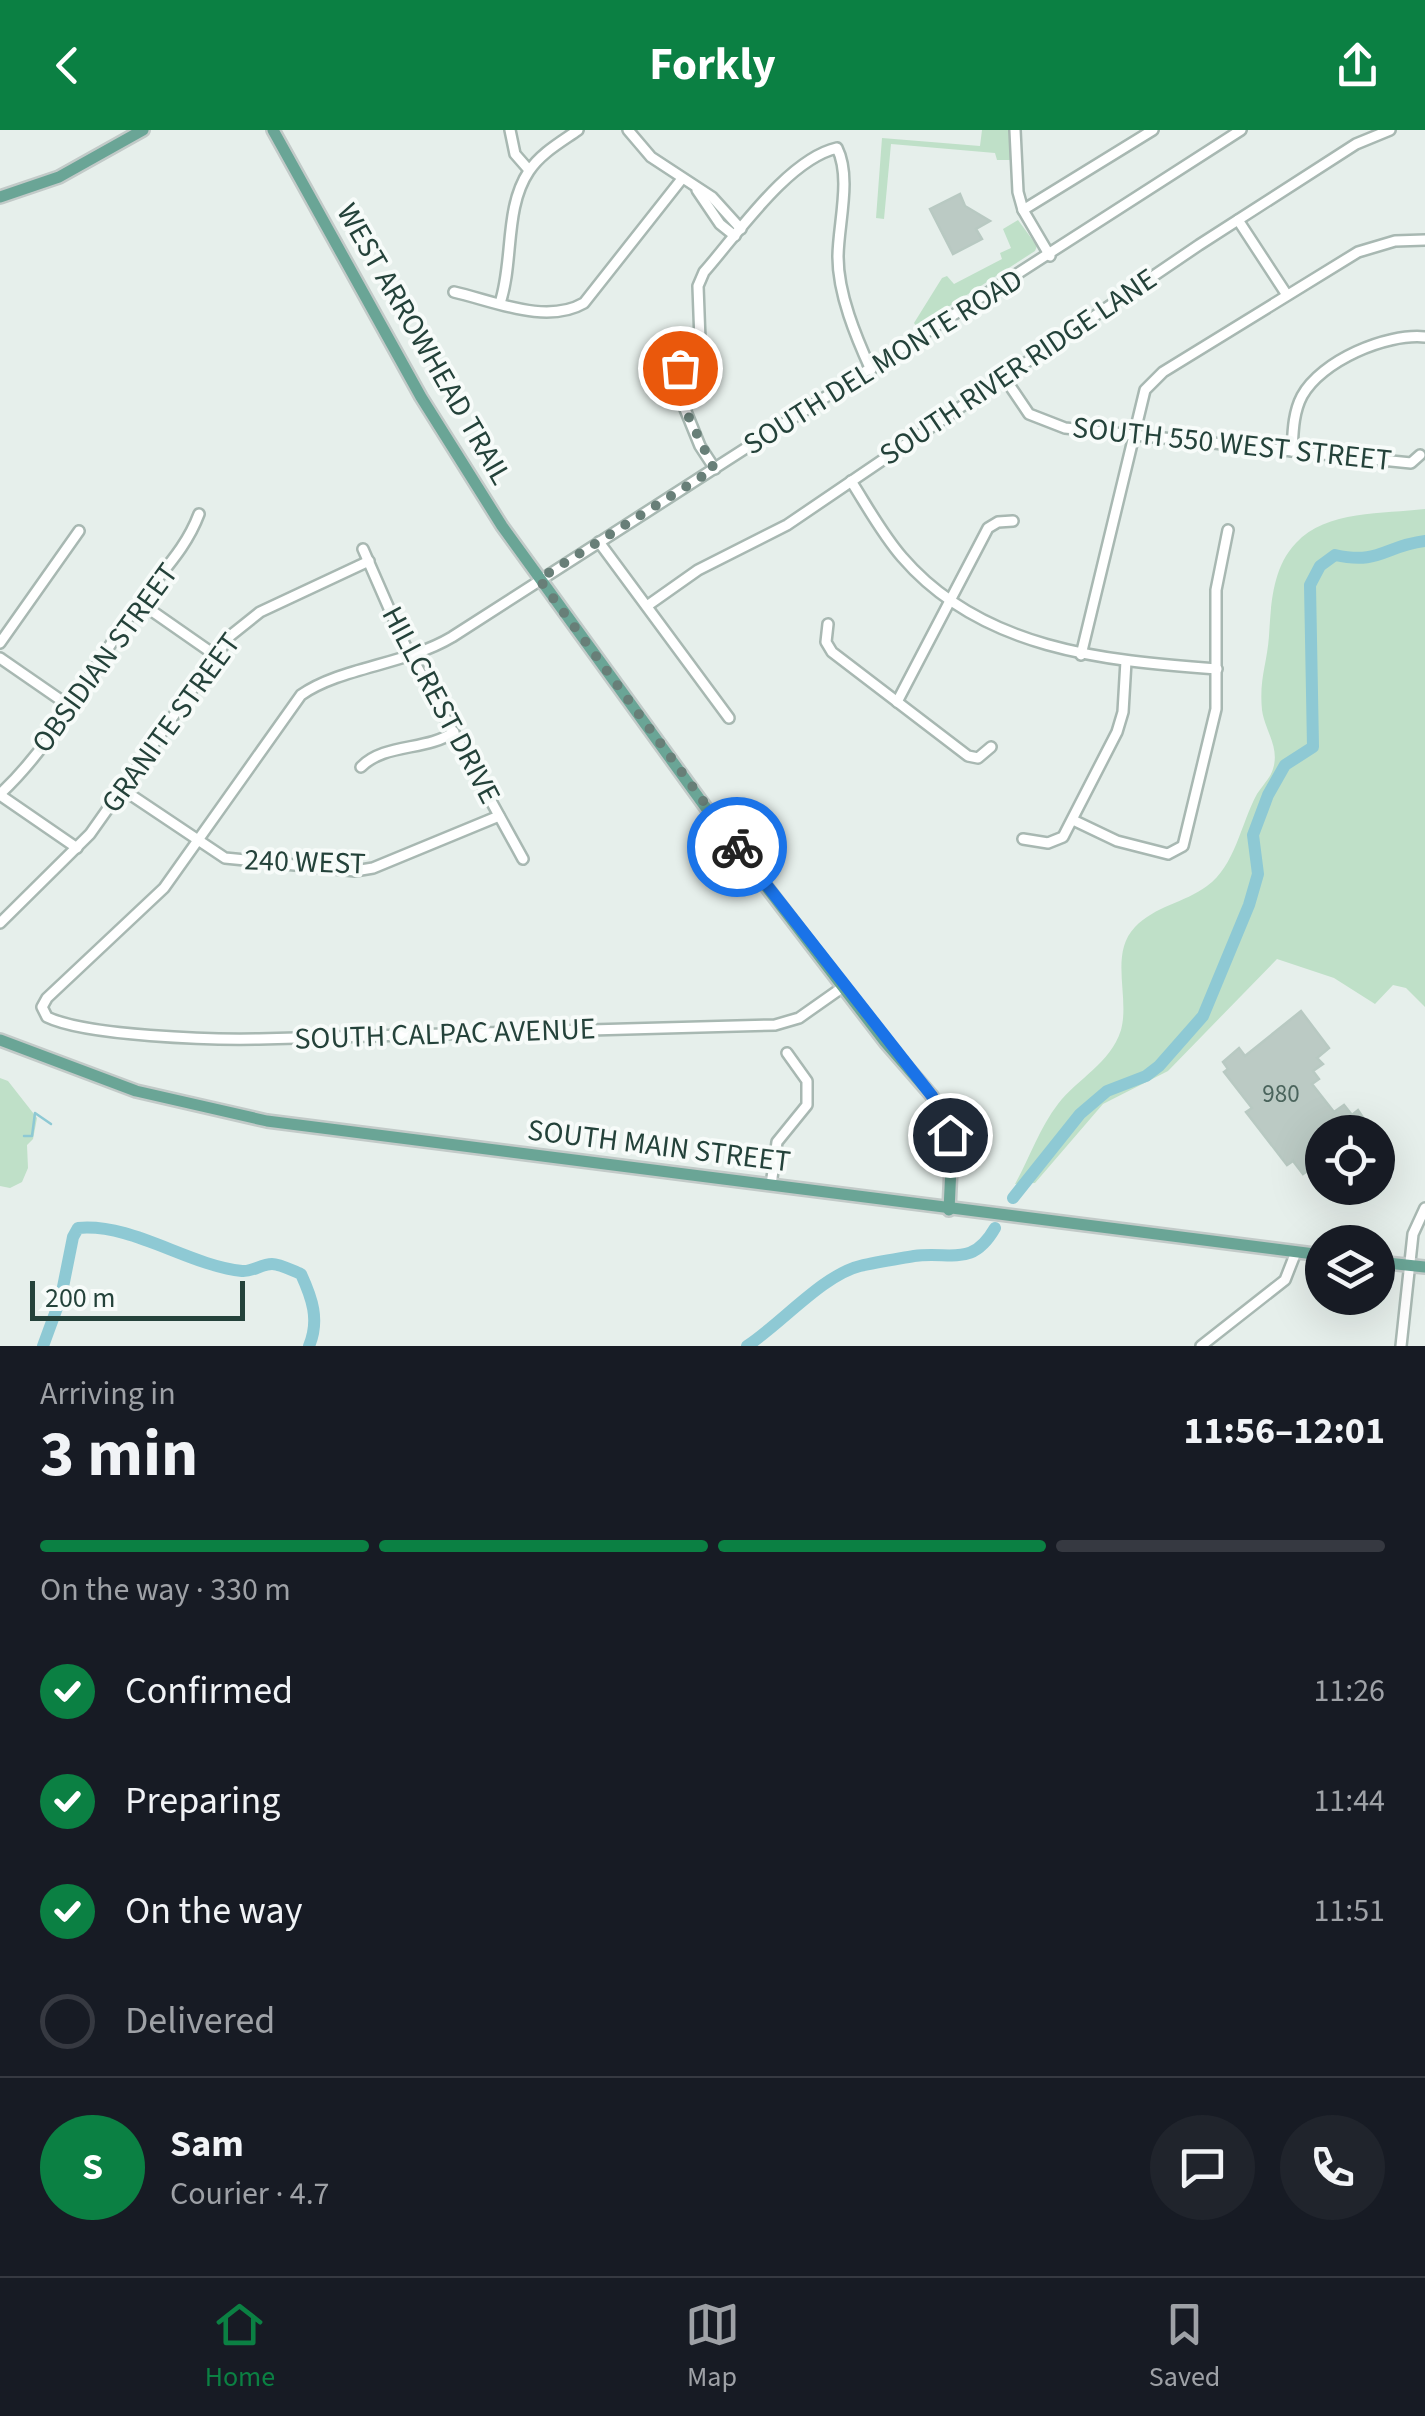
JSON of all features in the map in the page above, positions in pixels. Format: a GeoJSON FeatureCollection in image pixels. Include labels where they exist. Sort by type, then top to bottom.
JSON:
{"type":"FeatureCollection","features":[{"type":"Feature","properties":{"kind":"main road"},"geometry":{"type":"LineString","coordinates":[[0,197],[59,176],[143,130]]}},
{"type":"Feature","properties":{"kind":"main road","name":"WEST ARROWHEAD TRAIL"},"geometry":{"type":"LineString","coordinates":[[273,130],[422,397],[539,579],[843,987],[932,1096],[948,1126],[952,1160],[948,1210]]}},
{"type":"Feature","properties":{"kind":"main road","name":"SOUTH MAIN STREET"},"geometry":{"type":"LineString","coordinates":[[0,1040],[99,1080],[218,1112],[948,1210],[1305,1253]]}},
{"type":"Feature","properties":{"kind":"main road"},"geometry":{"type":"LineString","coordinates":[[1395,1264],[1425,1267]]}},
{"type":"Feature","properties":{"kind":"street"},"geometry":{"type":"LineString","coordinates":[[510,130],[516,154],[530,170]]}},
{"type":"Feature","properties":{"kind":"street"},"geometry":{"type":"LineString","coordinates":[[500,303],[509,276],[515,203],[530,170],[578,130]]}},
{"type":"Feature","properties":{"kind":"street"},"geometry":{"type":"LineString","coordinates":[[628,130],[651,157],[712,197],[738,233]]}},
{"type":"Feature","properties":{"kind":"street"},"geometry":{"type":"LineString","coordinates":[[1015,130],[1022,210],[1050,256]]}},
{"type":"Feature","properties":{"kind":"street"},"geometry":{"type":"LineString","coordinates":[[1022,210],[1153,130]]}},
{"type":"Feature","properties":{"kind":"street","name":"SOUTH DEL MONTE ROAD"},"geometry":{"type":"LineString","coordinates":[[42,1010],[46,998],[154,899],[301,695],[322,684],[412,657],[452,638],[1241,130]]}},
{"type":"Feature","properties":{"kind":"street","name":"SOUTH RIVER RIDGE LANE"},"geometry":{"type":"LineString","coordinates":[[648,606],[698,570],[786,525],[1356,144],[1390,130]]}},
{"type":"Feature","properties":{"kind":"street"},"geometry":{"type":"LineString","coordinates":[[714,469],[700,446],[674,382],[700,341],[698,286],[704,272],[779,187],[811,160],[836,148],[842,171],[838,262],[856,336],[871,370]]}},
{"type":"Feature","properties":{"kind":"street"},"geometry":{"type":"LineString","coordinates":[[454,292],[554,314],[570,311],[584,303],[604,280],[681,180]]}},
{"type":"Feature","properties":{"kind":"street"},"geometry":{"type":"LineString","coordinates":[[1238,220],[1288,295]]}},
{"type":"Feature","properties":{"kind":"street"},"geometry":{"type":"LineString","coordinates":[[1081,656],[1140,404],[1153,380],[1358,252],[1395,241],[1425,240]]}},
{"type":"Feature","properties":{"kind":"street"},"geometry":{"type":"LineString","coordinates":[[1292,451],[1298,402],[1314,382],[1380,340],[1425,337]]}},
{"type":"Feature","properties":{"kind":"street","name":"SOUTH 550 WEST STREET"},"geometry":{"type":"LineString","coordinates":[[1004,377],[1029,414],[1048,424],[1412,463],[1420,455]]}},
{"type":"Feature","properties":{"kind":"street"},"geometry":{"type":"LineString","coordinates":[[851,481],[904,560],[951,599],[1014,634],[1081,656],[1217,669]]}},
{"type":"Feature","properties":{"kind":"street","name":"OBSIDIAN STREET"},"geometry":{"type":"LineString","coordinates":[[0,794],[27,765],[139,602],[177,558],[199,514]]}},
{"type":"Feature","properties":{"kind":"street"},"geometry":{"type":"LineString","coordinates":[[897,702],[988,528],[998,522],[1013,521]]}},
{"type":"Feature","properties":{"kind":"street"},"geometry":{"type":"LineString","coordinates":[[0,643],[79,530]]}},
{"type":"Feature","properties":{"kind":"street"},"geometry":{"type":"LineString","coordinates":[[1073,820],[1131,846],[1168,854],[1183,846],[1212,738],[1217,669],[1216,590],[1228,530]]}},
{"type":"Feature","properties":{"kind":"street"},"geometry":{"type":"LineString","coordinates":[[599,542],[729,718]]}},
{"type":"Feature","properties":{"kind":"street","name":"HILLCREST DRIVE"},"geometry":{"type":"LineString","coordinates":[[363,548],[412,657],[523,860]]}},
{"type":"Feature","properties":{"kind":"street","name":"GRANITE STREET"},"geometry":{"type":"LineString","coordinates":[[0,923],[77,848],[230,636],[260,612],[368,562]]}},
{"type":"Feature","properties":{"kind":"street"},"geometry":{"type":"LineString","coordinates":[[139,602],[215,655]]}},
{"type":"Feature","properties":{"kind":"street"},"geometry":{"type":"LineString","coordinates":[[828,624],[826,642],[832,652],[968,756],[978,758],[990,747]]}},
{"type":"Feature","properties":{"kind":"street"},"geometry":{"type":"LineString","coordinates":[[0,658],[68,705]]}},
{"type":"Feature","properties":{"kind":"street"},"geometry":{"type":"LineString","coordinates":[[1023,839],[1057,842],[1073,820],[1116,732],[1122,712],[1126,661]]}},
{"type":"Feature","properties":{"kind":"street"},"geometry":{"type":"LineString","coordinates":[[361,767],[372,758],[439,740],[454,732]]}},
{"type":"Feature","properties":{"kind":"street","name":"240 WEST"},"geometry":{"type":"LineString","coordinates":[[122,789],[197,840],[235,860],[360,871],[499,816]]}},
{"type":"Feature","properties":{"kind":"street"},"geometry":{"type":"LineString","coordinates":[[0,794],[77,848]]}},
{"type":"Feature","properties":{"kind":"street","name":"SOUTH CALPAC AVENUE"},"geometry":{"type":"LineString","coordinates":[[42,1010],[49,1019],[69,1024],[221,1040],[775,1025],[806,1014],[843,987]]}},
{"type":"Feature","properties":{"kind":"street"},"geometry":{"type":"LineString","coordinates":[[771,1186],[778,1142],[806,1105],[806,1081],[787,1053]]}},
{"type":"Feature","properties":{"kind":"street"},"geometry":{"type":"LineString","coordinates":[[1401,1346],[1413,1234],[1425,1208]]}},
{"type":"Feature","properties":{"kind":"street"},"geometry":{"type":"LineString","coordinates":[[1202,1346],[1244,1317],[1286,1280],[1296,1252]]}},
{"type":"Feature","properties":{"kind":"green space"},"geometry":{"type":"Polygon","coordinates":[[[982,130],[1009,130],[1011,160],[997,160],[995,153],[891,144],[884,219],[876,218],[882,138],[980,146],[982,130]]]}},
{"type":"Feature","properties":{"kind":"green space"},"geometry":{"type":"Polygon","coordinates":[[[1018,220],[1037,246],[1035,251],[917,327],[914,323],[942,278],[947,276],[954,284],[1002,259],[1000,253],[1011,248],[1003,229],[1018,220]]]}},
{"type":"Feature","properties":{"kind":"green space"},"geometry":{"type":"Polygon","coordinates":[[[1425,509],[1425,1007],[1406,988],[1393,985],[1375,1004],[1334,978],[1277,959],[1168,1071],[1103,1104],[1035,1183],[1015,1184],[1052,1113],[1116,1042],[1123,1017],[1122,963],[1127,938],[1143,920],[1198,892],[1217,877],[1231,856],[1257,794],[1272,772],[1275,753],[1262,710],[1262,689],[1274,587],[1288,553],[1308,532],[1323,524],[1374,513],[1425,509]]]}},
{"type":"Feature","properties":{"kind":"green space"},"geometry":{"type":"Polygon","coordinates":[[[0,1078],[8,1081],[37,1118],[33,1139],[27,1145],[28,1168],[22,1182],[10,1188],[0,1186],[0,1078]]]}},
{"type":"Feature","properties":{"kind":"building"},"geometry":{"type":"Polygon","coordinates":[[[960,194],[965,206],[990,221],[976,229],[982,239],[953,254],[930,209],[960,194]]]}},
{"type":"Feature","properties":{"kind":"building"},"geometry":{"type":"Polygon","coordinates":[[[1301,1011],[1329,1048],[1317,1058],[1323,1064],[1313,1071],[1319,1079],[1312,1084],[1334,1112],[1344,1105],[1352,1115],[1305,1115],[1303,1174],[1293,1161],[1287,1165],[1246,1112],[1252,1108],[1224,1072],[1228,1069],[1223,1062],[1239,1048],[1245,1056],[1301,1011]]]}},
{"type":"Feature","properties":{"kind":"waterway"},"geometry":{"type":"LineString","coordinates":[[1013,1198],[1080,1114],[1107,1091],[1146,1076],[1159,1066],[1203,1016],[1249,905],[1258,874],[1253,835],[1268,795],[1285,765],[1313,747],[1310,585],[1320,566],[1335,555],[1362,558],[1425,541]]}},
{"type":"Feature","properties":{"kind":"waterway"},"geometry":{"type":"LineString","coordinates":[[24,1136],[32,1136],[35,1113],[51,1124]]}},
{"type":"Feature","properties":{"kind":"waterway"},"geometry":{"type":"LineString","coordinates":[[43,1346],[61,1297],[78,1228],[119,1232],[221,1267],[246,1271],[272,1264],[301,1274],[313,1309],[309,1346]]}},
{"type":"Feature","properties":{"kind":"waterway"},"geometry":{"type":"LineString","coordinates":[[747,1346],[817,1289],[846,1271],[914,1256],[969,1253],[978,1249],[995,1228]]}},
{"type":"Feature","properties":{"kind":"way so far"},"geometry":{"type":"LineString","coordinates":[[680,368],[674,382],[676,391],[714,469],[539,579],[737,847]]}},
{"type":"Feature","properties":{"kind":"route"},"geometry":{"type":"LineString","coordinates":[[737,847],[885,1042],[932,1096],[950,1135]]}}]}
